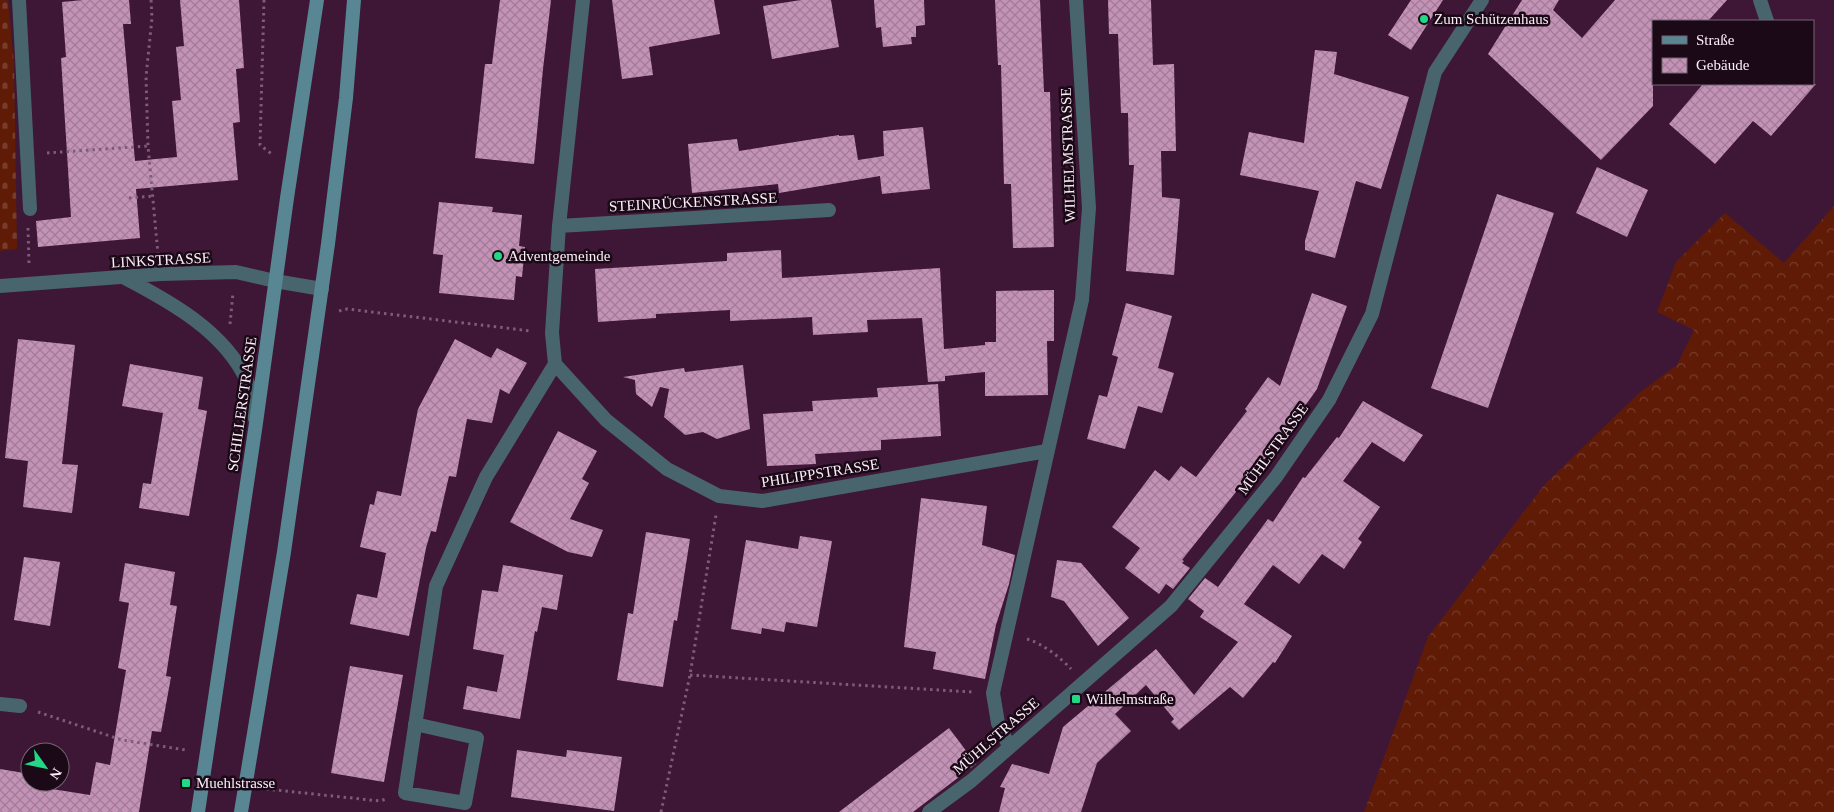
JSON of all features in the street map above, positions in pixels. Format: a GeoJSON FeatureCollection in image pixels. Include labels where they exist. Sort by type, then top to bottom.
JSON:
{"type":"FeatureCollection","features":[{"type":"Feature","properties":{"kind":"main road","name":"SCHILLERSTRASSE"},"geometry":{"type":"LineString","coordinates":[[198,812],[317,0]]}},
{"type":"Feature","properties":{"kind":"main road"},"geometry":{"type":"LineString","coordinates":[[242,812],[284,552],[322,289],[346,98],[354,0]]}},
{"type":"Feature","properties":{"kind":"street"},"geometry":{"type":"LineString","coordinates":[[19,0],[29,155],[30,209]]}},
{"type":"Feature","properties":{"kind":"street"},"geometry":{"type":"LineString","coordinates":[[415,724],[477,738],[465,803],[405,793],[415,724],[436,586],[486,477],[554,364],[552,333],[559,226],[583,0]]}},
{"type":"Feature","properties":{"kind":"street","name":"WILHELMSTRASSE"},"geometry":{"type":"LineString","coordinates":[[1009,746],[998,722],[993,693],[1082,300],[1089,208],[1076,0]]}},
{"type":"Feature","properties":{"kind":"street","name":"MÜHLSTRASSE"},"geometry":{"type":"LineString","coordinates":[[929,812],[944,807],[1009,746],[1171,606],[1276,477],[1329,400],[1372,314],[1435,72],[1482,0]]}},
{"type":"Feature","properties":{"kind":"street"},"geometry":{"type":"LineString","coordinates":[[1760,0],[1767,20]]}},
{"type":"Feature","properties":{"kind":"street","name":"STEINRÜCKENSTRASSE"},"geometry":{"type":"LineString","coordinates":[[559,226],[829,210]]}},
{"type":"Feature","properties":{"kind":"street","name":"LINKSTRASSE"},"geometry":{"type":"LineString","coordinates":[[0,286],[29,282],[125,278],[161,274],[236,272],[322,289]]}},
{"type":"Feature","properties":{"kind":"street"},"geometry":{"type":"LineString","coordinates":[[125,278],[183,311],[204,328],[233,357],[248,383],[256,423]]}},
{"type":"Feature","properties":{"kind":"street","name":"PHILIPPSTRASSE"},"geometry":{"type":"LineString","coordinates":[[554,364],[606,420],[667,469],[719,496],[762,501],[1047,451]]}},
{"type":"Feature","properties":{"kind":"street"},"geometry":{"type":"LineString","coordinates":[[0,704],[20,706]]}},
{"type":"Feature","properties":{"kind":"path"},"geometry":{"type":"LineString","coordinates":[[151,0],[152,18],[146,77],[148,146],[157,244]]}},
{"type":"Feature","properties":{"kind":"path"},"geometry":{"type":"LineString","coordinates":[[264,0],[260,145],[292,170]]}},
{"type":"Feature","properties":{"kind":"path"},"geometry":{"type":"LineString","coordinates":[[29,155],[148,146]]}},
{"type":"Feature","properties":{"kind":"path"},"geometry":{"type":"LineString","coordinates":[[129,198],[153,196]]}},
{"type":"Feature","properties":{"kind":"path"},"geometry":{"type":"LineString","coordinates":[[28,237],[28,259]]}},
{"type":"Feature","properties":{"kind":"path"},"geometry":{"type":"LineString","coordinates":[[217,341],[229,329],[236,272]]}},
{"type":"Feature","properties":{"kind":"path"},"geometry":{"type":"LineString","coordinates":[[346,309],[552,333]]}},
{"type":"Feature","properties":{"kind":"path"},"geometry":{"type":"LineString","coordinates":[[661,812],[690,675],[719,496]]}},
{"type":"Feature","properties":{"kind":"path"},"geometry":{"type":"LineString","coordinates":[[1006,633],[1034,641],[1063,660],[1070,668]]}},
{"type":"Feature","properties":{"kind":"path"},"geometry":{"type":"LineString","coordinates":[[690,675],[993,693]]}},
{"type":"Feature","properties":{"kind":"path"},"geometry":{"type":"LineString","coordinates":[[20,706],[122,740],[206,754]]}},
{"type":"Feature","properties":{"kind":"path"},"geometry":{"type":"LineString","coordinates":[[246,789],[266,789],[380,801],[405,793]]}},
{"type":"Feature","properties":{"kind":"green space"},"geometry":{"type":"Polygon","coordinates":[[[0,0],[8,0],[14,64],[17,249],[0,251],[0,0]]]}},
{"type":"Feature","properties":{"kind":"green space"},"geometry":{"type":"Polygon","coordinates":[[[1834,206],[1834,812],[1364,812],[1428,637],[1545,484],[1639,393],[1677,365],[1694,330],[1657,312],[1676,262],[1725,213],[1784,263],[1834,206]]]}},
{"type":"Feature","properties":{"kind":"building"},"geometry":{"type":"Polygon","coordinates":[[[129,0],[131,24],[123,24],[135,161],[177,157],[172,101],[181,100],[176,47],[184,46],[180,0],[239,0],[244,68],[236,69],[240,122],[233,123],[238,180],[136,189],[140,238],[38,247],[36,221],[71,217],[61,58],[66,57],[62,2],[129,0]]]}},
{"type":"Feature","properties":{"kind":"building"},"geometry":{"type":"Polygon","coordinates":[[[500,0],[551,0],[534,164],[475,158],[485,64],[492,64],[500,0]]]}},
{"type":"Feature","properties":{"kind":"building"},"geometry":{"type":"Polygon","coordinates":[[[612,0],[714,0],[720,34],[649,47],[653,75],[622,79],[612,0]]]}},
{"type":"Feature","properties":{"kind":"building"},"geometry":{"type":"Polygon","coordinates":[[[801,0],[831,0],[839,47],[772,59],[763,6],[801,0]]]}},
{"type":"Feature","properties":{"kind":"building"},"geometry":{"type":"Polygon","coordinates":[[[874,0],[924,0],[925,25],[916,26],[916,37],[911,37],[912,44],[883,47],[881,27],[876,28],[874,0]]]}},
{"type":"Feature","properties":{"kind":"building"},"geometry":{"type":"Polygon","coordinates":[[[995,0],[1040,0],[1044,92],[1050,92],[1054,247],[1013,248],[1011,184],[1004,184],[1001,65],[998,65],[995,0]]]}},
{"type":"Feature","properties":{"kind":"building"},"geometry":{"type":"Polygon","coordinates":[[[1108,0],[1151,0],[1153,65],[1174,64],[1176,151],[1161,151],[1162,197],[1180,199],[1174,275],[1126,271],[1134,165],[1129,165],[1128,113],[1121,113],[1118,34],[1109,34],[1108,0]]]}},
{"type":"Feature","properties":{"kind":"building"},"geometry":{"type":"Polygon","coordinates":[[[1411,0],[1443,0],[1411,50],[1388,35],[1411,0]]]}},
{"type":"Feature","properties":{"kind":"building"},"geometry":{"type":"Polygon","coordinates":[[[1522,0],[1559,0],[1553,10],[1582,38],[1615,0],[1727,0],[1709,20],[1652,20],[1653,106],[1601,160],[1488,54],[1522,0]]]}},
{"type":"Feature","properties":{"kind":"building"},"geometry":{"type":"Polygon","coordinates":[[[1315,50],[1337,52],[1334,74],[1409,97],[1381,189],[1356,181],[1335,258],[1305,250],[1305,241],[1319,191],[1240,175],[1249,132],[1304,143],[1315,50]]]}},
{"type":"Feature","properties":{"kind":"building"},"geometry":{"type":"Polygon","coordinates":[[[1816,84],[1771,136],[1753,121],[1715,164],[1669,124],[1702,85],[1816,84]]]}},
{"type":"Feature","properties":{"kind":"building"},"geometry":{"type":"Polygon","coordinates":[[[923,127],[930,189],[882,194],[880,176],[779,193],[778,184],[692,193],[688,144],[737,139],[739,151],[839,135],[854,135],[858,160],[884,156],[883,131],[923,127]]]}},
{"type":"Feature","properties":{"kind":"building"},"geometry":{"type":"Polygon","coordinates":[[[1597,167],[1648,190],[1627,237],[1576,213],[1597,167]]]}},
{"type":"Feature","properties":{"kind":"building"},"geometry":{"type":"Polygon","coordinates":[[[1497,194],[1554,213],[1488,408],[1431,388],[1497,194]]]}},
{"type":"Feature","properties":{"kind":"building"},"geometry":{"type":"Polygon","coordinates":[[[439,202],[493,207],[492,212],[522,215],[519,246],[525,247],[522,277],[516,276],[514,300],[439,293],[443,255],[433,254],[439,202]]]}},
{"type":"Feature","properties":{"kind":"building"},"geometry":{"type":"Polygon","coordinates":[[[781,250],[782,278],[940,268],[944,349],[985,345],[985,342],[996,342],[996,291],[1054,290],[1054,341],[1047,341],[1048,395],[985,396],[985,372],[945,376],[945,381],[928,382],[922,318],[867,320],[868,332],[813,335],[812,317],[730,321],[730,310],[656,314],[656,318],[598,322],[595,269],[727,261],[727,253],[781,250]]]}},
{"type":"Feature","properties":{"kind":"building"},"geometry":{"type":"Polygon","coordinates":[[[1312,293],[1347,306],[1317,389],[1286,433],[1247,478],[1182,560],[1184,561],[1182,563],[1190,568],[1173,589],[1166,584],[1159,594],[1125,568],[1140,548],[1112,527],[1155,470],[1169,481],[1181,466],[1196,477],[1247,411],[1245,409],[1268,377],[1280,386],[1312,293]]]}},
{"type":"Feature","properties":{"kind":"building"},"geometry":{"type":"Polygon","coordinates":[[[1126,303],[1172,316],[1158,368],[1174,373],[1162,413],[1138,406],[1125,449],[1087,439],[1099,395],[1107,397],[1118,357],[1112,355],[1126,303]]]}},
{"type":"Feature","properties":{"kind":"building"},"geometry":{"type":"Polygon","coordinates":[[[18,339],[75,345],[62,464],[78,465],[72,513],[23,507],[28,461],[5,458],[18,339]]]}},
{"type":"Feature","properties":{"kind":"building"},"geometry":{"type":"Polygon","coordinates":[[[455,339],[491,358],[497,348],[527,363],[509,394],[500,389],[492,423],[467,419],[456,477],[449,476],[436,532],[431,531],[426,548],[409,636],[350,624],[357,594],[377,598],[386,553],[360,547],[370,504],[374,505],[377,491],[401,496],[418,409],[455,339]]]}},
{"type":"Feature","properties":{"kind":"building"},"geometry":{"type":"Polygon","coordinates":[[[130,364],[203,377],[198,409],[207,411],[189,516],[139,508],[143,483],[151,484],[163,413],[122,406],[130,364]]]}},
{"type":"Feature","properties":{"kind":"building"},"geometry":{"type":"Polygon","coordinates":[[[743,365],[750,429],[717,439],[703,432],[685,435],[664,417],[669,389],[660,387],[652,407],[636,394],[635,380],[623,377],[684,368],[685,372],[743,365]]]}},
{"type":"Feature","properties":{"kind":"building"},"geometry":{"type":"Polygon","coordinates":[[[938,384],[941,436],[881,440],[881,450],[815,454],[816,464],[767,466],[763,414],[813,411],[812,401],[878,397],[877,388],[938,384]]]}},
{"type":"Feature","properties":{"kind":"building"},"geometry":{"type":"Polygon","coordinates":[[[1363,401],[1423,435],[1404,462],[1372,442],[1343,481],[1380,507],[1358,539],[1362,542],[1344,569],[1322,554],[1299,584],[1273,565],[1244,604],[1292,636],[1275,663],[1273,662],[1243,698],[1230,687],[1179,730],[1171,722],[1174,719],[1146,685],[1115,714],[1131,731],[1097,763],[1081,812],[999,812],[1005,788],[1000,787],[1012,764],[1049,774],[1063,727],[1156,649],[1194,695],[1238,642],[1200,617],[1204,611],[1188,599],[1205,578],[1218,587],[1268,519],[1273,522],[1303,477],[1305,478],[1337,437],[1339,438],[1363,401]]]}},
{"type":"Feature","properties":{"kind":"building"},"geometry":{"type":"Polygon","coordinates":[[[558,431],[597,451],[582,479],[589,483],[570,519],[603,530],[592,557],[568,552],[510,522],[558,431]]]}},
{"type":"Feature","properties":{"kind":"building"},"geometry":{"type":"Polygon","coordinates":[[[921,498],[987,506],[982,545],[1015,555],[1009,584],[996,625],[985,679],[933,669],[936,652],[904,647],[921,498]]]}},
{"type":"Feature","properties":{"kind":"building"},"geometry":{"type":"Polygon","coordinates":[[[646,532],[690,539],[677,621],[674,620],[663,687],[617,680],[628,613],[633,614],[646,532]]]}},
{"type":"Feature","properties":{"kind":"building"},"geometry":{"type":"Polygon","coordinates":[[[800,536],[832,541],[817,627],[786,622],[784,632],[762,628],[761,634],[731,629],[746,540],[798,549],[800,536]]]}},
{"type":"Feature","properties":{"kind":"building"},"geometry":{"type":"Polygon","coordinates":[[[24,557],[60,562],[50,626],[14,620],[24,557]]]}},
{"type":"Feature","properties":{"kind":"building"},"geometry":{"type":"Polygon","coordinates":[[[1057,560],[1081,563],[1129,618],[1098,646],[1064,601],[1051,597],[1057,560]]]}},
{"type":"Feature","properties":{"kind":"building"},"geometry":{"type":"Polygon","coordinates":[[[125,563],[175,572],[170,605],[177,606],[166,676],[171,677],[161,732],[152,731],[139,812],[0,812],[0,769],[20,772],[20,792],[70,792],[90,795],[96,762],[110,765],[126,670],[118,668],[129,603],[119,601],[125,563]]]}},
{"type":"Feature","properties":{"kind":"building"},"geometry":{"type":"Polygon","coordinates":[[[503,565],[563,575],[557,610],[542,607],[537,632],[535,631],[520,719],[463,709],[467,686],[497,692],[504,655],[473,649],[482,590],[498,592],[503,565]]]}},
{"type":"Feature","properties":{"kind":"building"},"geometry":{"type":"Polygon","coordinates":[[[350,666],[403,675],[384,782],[331,773],[350,666]]]}},
{"type":"Feature","properties":{"kind":"building"},"geometry":{"type":"Polygon","coordinates":[[[949,728],[976,764],[913,812],[839,812],[949,728]]]}},
{"type":"Feature","properties":{"kind":"building"},"geometry":{"type":"Polygon","coordinates":[[[517,750],[566,757],[567,750],[622,757],[614,811],[511,797],[517,750]]]}},
{"type":"Feature","properties":{"kind":"place","name":"Zum Schützenhaus"},"geometry":{"type":"Point","coordinates":[1424,19]}},
{"type":"Feature","properties":{"kind":"place","name":"Adventgemeinde"},"geometry":{"type":"Point","coordinates":[498,256]}},
{"type":"Feature","properties":{"kind":"place","name":"Wilhelmstraße"},"geometry":{"type":"Point","coordinates":[1076,699]}},
{"type":"Feature","properties":{"kind":"place","name":"Muehlstrasse"},"geometry":{"type":"Point","coordinates":[186,783]}}]}
